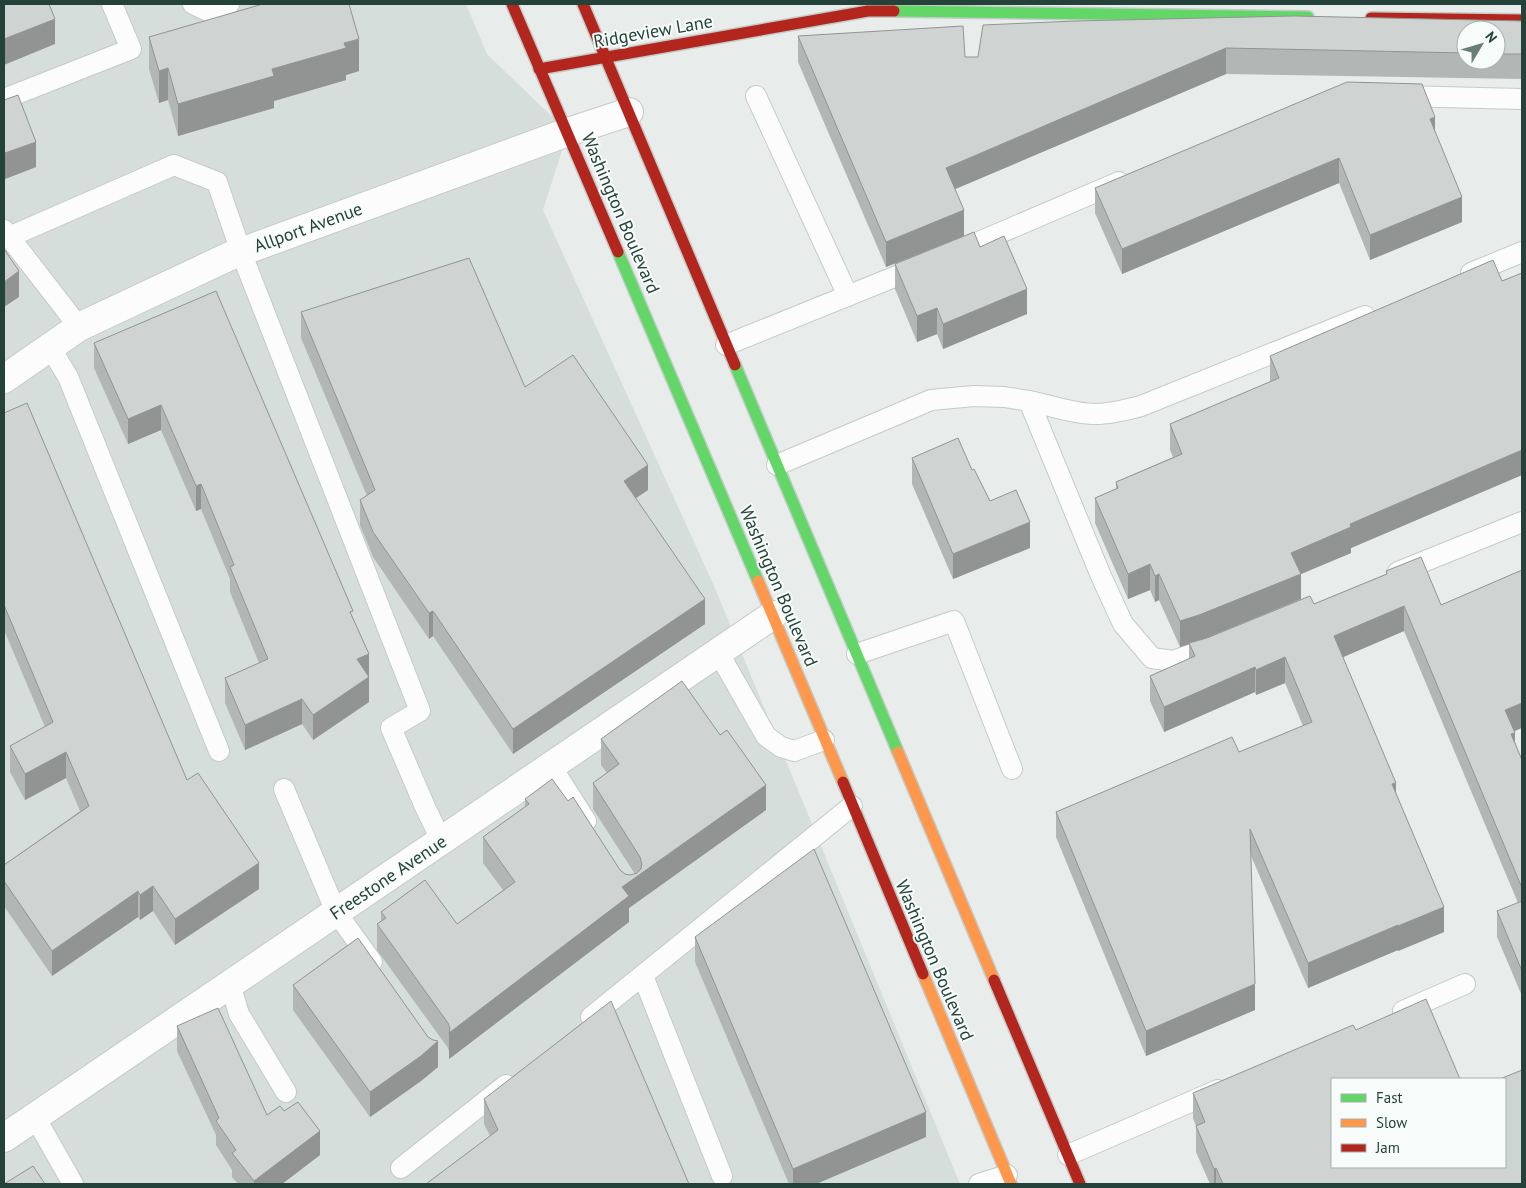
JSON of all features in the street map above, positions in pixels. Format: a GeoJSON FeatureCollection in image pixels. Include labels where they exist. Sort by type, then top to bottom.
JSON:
{"type":"FeatureCollection","features":[{"type":"Feature","properties":{"kind":"main road","name":"Washington Boulevard"},"geometry":{"type":"LineString","coordinates":[[512,4],[773,615],[1009,1180]]}},
{"type":"Feature","properties":{"kind":"main road"},"geometry":{"type":"LineString","coordinates":[[583,4],[1080,1184]]}},
{"type":"Feature","properties":{"kind":"main road","name":"Ridgeview Lane"},"geometry":{"type":"LineString","coordinates":[[539,69],[868,11],[1324,18]]}},
{"type":"Feature","properties":{"kind":"main road"},"geometry":{"type":"LineString","coordinates":[[1364,18],[1522,20]]}},
{"type":"Feature","properties":{"kind":"street","name":"Allport Avenue"},"geometry":{"type":"LineString","coordinates":[[4,379],[79,327],[241,252],[568,132],[629,112]]}},
{"type":"Feature","properties":{"kind":"street","name":"Freestone Avenue"},"geometry":{"type":"LineString","coordinates":[[4,1138],[773,615]]}},
{"type":"Feature","properties":{"kind":"lane"},"geometry":{"type":"LineString","coordinates":[[4,99],[130,49],[112,4]]}},
{"type":"Feature","properties":{"kind":"lane"},"geometry":{"type":"LineString","coordinates":[[193,4],[210,12],[229,4]]}},
{"type":"Feature","properties":{"kind":"lane"},"geometry":{"type":"LineString","coordinates":[[756,96],[848,296]]}},
{"type":"Feature","properties":{"kind":"lane"},"geometry":{"type":"LineString","coordinates":[[1378,96],[1522,99]]}},
{"type":"Feature","properties":{"kind":"lane"},"geometry":{"type":"LineString","coordinates":[[79,327],[6,233],[174,165],[217,182],[241,252],[420,711],[391,728],[441,840]]}},
{"type":"Feature","properties":{"kind":"lane"},"geometry":{"type":"LineString","coordinates":[[726,345],[980,242],[1133,176]]}},
{"type":"Feature","properties":{"kind":"lane"},"geometry":{"type":"LineString","coordinates":[[1457,278],[1522,252]]}},
{"type":"Feature","properties":{"kind":"lane"},"geometry":{"type":"LineString","coordinates":[[777,465],[931,400],[974,396],[1004,397],[1029,400],[1074,412],[1094,414],[1118,412],[1141,406],[1383,308]]}},
{"type":"Feature","properties":{"kind":"lane"},"geometry":{"type":"LineString","coordinates":[[50,347],[68,377],[219,751]]}},
{"type":"Feature","properties":{"kind":"lane"},"geometry":{"type":"LineString","coordinates":[[1029,400],[1123,624],[1137,642],[1152,658],[1173,661],[1203,652],[1230,640]]}},
{"type":"Feature","properties":{"kind":"lane"},"geometry":{"type":"LineString","coordinates":[[1385,577],[1522,522]]}},
{"type":"Feature","properties":{"kind":"lane"},"geometry":{"type":"LineString","coordinates":[[857,654],[954,621],[1012,769]]}},
{"type":"Feature","properties":{"kind":"lane"},"geometry":{"type":"LineString","coordinates":[[718,652],[766,736],[780,747],[794,751],[824,740]]}},
{"type":"Feature","properties":{"kind":"lane"},"geometry":{"type":"LineString","coordinates":[[551,766],[598,840]]}},
{"type":"Feature","properties":{"kind":"lane"},"geometry":{"type":"LineString","coordinates":[[284,788],[336,912],[382,976]]}},
{"type":"Feature","properties":{"kind":"lane"},"geometry":{"type":"LineString","coordinates":[[572,1031],[643,976],[852,806]]}},
{"type":"Feature","properties":{"kind":"lane"},"geometry":{"type":"LineString","coordinates":[[643,976],[722,1176]]}},
{"type":"Feature","properties":{"kind":"lane"},"geometry":{"type":"LineString","coordinates":[[230,984],[239,1014],[286,1092]]}},
{"type":"Feature","properties":{"kind":"lane"},"geometry":{"type":"LineString","coordinates":[[1384,1019],[1465,984]]}},
{"type":"Feature","properties":{"kind":"lane"},"geometry":{"type":"LineString","coordinates":[[401,1168],[518,1075]]}},
{"type":"Feature","properties":{"kind":"lane"},"geometry":{"type":"LineString","coordinates":[[1068,1155],[1239,1081]]}},
{"type":"Feature","properties":{"kind":"lane"},"geometry":{"type":"LineString","coordinates":[[35,1117],[73,1184]]}},
{"type":"Feature","properties":{"kind":"lane"},"geometry":{"type":"LineString","coordinates":[[979,1184],[1009,1180]]}},
{"type":"Feature","properties":{"kind":"shaded area"},"geometry":{"type":"Polygon","coordinates":[[[4,4],[466,4],[487,54],[568,132],[543,210],[715,588],[960,1184],[4,1184],[4,4]]]}},
{"type":"Feature","properties":{"kind":"building"},"geometry":{"type":"Polygon","coordinates":[[[4,4],[49,4],[55,19],[4,39],[4,4]]]}},
{"type":"Feature","properties":{"kind":"building"},"geometry":{"type":"Polygon","coordinates":[[[263,4],[349,4],[359,39],[344,43],[346,48],[272,69],[274,76],[178,104],[168,68],[159,71],[149,37],[263,4]]]}},
{"type":"Feature","properties":{"kind":"building"},"geometry":{"type":"Polygon","coordinates":[[[1294,16],[1476,20],[1456,20],[1456,53],[1226,48],[946,168],[964,210],[886,242],[798,36],[963,26],[965,57],[978,57],[983,25],[1294,16]]]}},
{"type":"Feature","properties":{"kind":"building"},"geometry":{"type":"Polygon","coordinates":[[[1506,21],[1522,21],[1522,54],[1506,54],[1506,21]]]}},
{"type":"Feature","properties":{"kind":"building"},"geometry":{"type":"Polygon","coordinates":[[[1347,82],[1422,84],[1435,117],[1430,119],[1462,197],[1370,235],[1339,158],[1122,249],[1095,188],[1347,82]]]}},
{"type":"Feature","properties":{"kind":"building"},"geometry":{"type":"Polygon","coordinates":[[[18,95],[36,142],[5,153],[4,100],[18,95]]]}},
{"type":"Feature","properties":{"kind":"building"},"geometry":{"type":"Polygon","coordinates":[[[974,232],[980,247],[1004,236],[1027,289],[943,324],[937,308],[917,316],[895,264],[974,232]]]}},
{"type":"Feature","properties":{"kind":"building"},"geometry":{"type":"Polygon","coordinates":[[[4,249],[19,271],[4,282],[4,249]]]}},
{"type":"Feature","properties":{"kind":"building"},"geometry":{"type":"Polygon","coordinates":[[[469,258],[525,387],[573,355],[648,465],[624,481],[705,599],[513,729],[433,611],[429,613],[373,532],[360,500],[375,490],[301,312],[469,258]]]}},
{"type":"Feature","properties":{"kind":"building"},"geometry":{"type":"Polygon","coordinates":[[[1493,260],[1502,281],[1522,273],[1522,450],[1350,524],[1351,527],[1291,553],[1301,574],[1180,621],[1159,574],[1155,576],[1150,564],[1128,574],[1095,498],[1118,488],[1116,482],[1182,454],[1170,424],[1279,378],[1270,356],[1493,260]]]}},
{"type":"Feature","properties":{"kind":"building"},"geometry":{"type":"Polygon","coordinates":[[[216,291],[353,611],[350,612],[369,654],[357,659],[369,677],[313,715],[302,699],[245,725],[225,678],[268,659],[230,567],[234,565],[201,484],[196,486],[161,405],[128,419],[94,343],[216,291]]]}},
{"type":"Feature","properties":{"kind":"building"},"geometry":{"type":"Polygon","coordinates":[[[27,403],[187,780],[198,773],[259,863],[175,919],[153,886],[140,895],[138,891],[52,951],[4,881],[4,865],[89,806],[66,752],[25,774],[10,746],[53,722],[4,605],[4,413],[27,403]]]}},
{"type":"Feature","properties":{"kind":"building"},"geometry":{"type":"Polygon","coordinates":[[[958,438],[972,470],[974,469],[990,501],[1016,490],[1030,522],[953,554],[912,458],[958,438]]]}},
{"type":"Feature","properties":{"kind":"building"},"geometry":{"type":"Polygon","coordinates":[[[1421,557],[1441,605],[1522,570],[1522,703],[1505,710],[1515,733],[1511,734],[1522,760],[1522,888],[1404,606],[1334,636],[1396,783],[1392,784],[1444,907],[1308,963],[1250,829],[1255,984],[1146,1031],[1056,812],[1232,737],[1239,752],[1312,722],[1285,657],[1256,670],[1255,667],[1164,707],[1150,676],[1195,656],[1189,643],[1207,638],[1310,596],[1314,604],[1387,574],[1386,571],[1421,557]]]}},
{"type":"Feature","properties":{"kind":"building"},"geometry":{"type":"Polygon","coordinates":[[[682,681],[720,735],[727,730],[766,785],[622,887],[629,896],[449,1033],[448,1023],[377,924],[386,918],[381,912],[425,880],[457,924],[515,882],[483,837],[529,804],[525,799],[552,779],[568,801],[573,797],[620,870],[630,875],[637,873],[641,869],[642,864],[640,857],[593,783],[619,764],[601,739],[682,681]]]}},
{"type":"Feature","properties":{"kind":"building"},"geometry":{"type":"Polygon","coordinates":[[[814,849],[926,1112],[793,1169],[695,937],[814,849]]]}},
{"type":"Feature","properties":{"kind":"building"},"geometry":{"type":"Polygon","coordinates":[[[1522,901],[1522,971],[1497,911],[1522,901]]]}},
{"type":"Feature","properties":{"kind":"building"},"geometry":{"type":"Polygon","coordinates":[[[358,938],[428,1037],[438,1041],[421,1056],[370,1092],[293,985],[358,938]]]}},
{"type":"Feature","properties":{"kind":"building"},"geometry":{"type":"Polygon","coordinates":[[[1426,999],[1460,1078],[1331,1078],[1331,1168],[1506,1168],[1506,1078],[1502,1078],[1522,1070],[1522,1184],[1223,1184],[1216,1168],[1214,1169],[1196,1126],[1205,1122],[1193,1093],[1353,1025],[1356,1030],[1426,999]]]}},
{"type":"Feature","properties":{"kind":"building"},"geometry":{"type":"Polygon","coordinates":[[[611,1001],[689,1184],[426,1184],[498,1130],[484,1099],[611,1001]]]}},
{"type":"Feature","properties":{"kind":"building"},"geometry":{"type":"Polygon","coordinates":[[[218,1008],[267,1115],[280,1106],[284,1111],[298,1102],[320,1131],[254,1181],[232,1153],[236,1150],[216,1121],[219,1118],[177,1026],[218,1008]]]}},
{"type":"Feature","properties":{"kind":"building"},"geometry":{"type":"Polygon","coordinates":[[[33,1166],[45,1184],[4,1184],[33,1166]]]}},
{"type":"Feature","properties":{"kind":"traffic: fast"},"geometry":{"type":"LineString","coordinates":[[894,11],[1308,17]]}},
{"type":"Feature","properties":{"kind":"traffic: fast"},"geometry":{"type":"LineString","coordinates":[[618,252],[758,581]]}},
{"type":"Feature","properties":{"kind":"traffic: fast"},"geometry":{"type":"LineString","coordinates":[[735,365],[898,752]]}},
{"type":"Feature","properties":{"kind":"traffic: slow"},"geometry":{"type":"LineString","coordinates":[[758,581],[843,782]]}},
{"type":"Feature","properties":{"kind":"traffic: slow"},"geometry":{"type":"LineString","coordinates":[[898,752],[994,980]]}},
{"type":"Feature","properties":{"kind":"traffic: slow"},"geometry":{"type":"LineString","coordinates":[[923,974],[1011,1184]]}},
{"type":"Feature","properties":{"kind":"traffic: jam"},"geometry":{"type":"LineString","coordinates":[[512,4],[618,252]]}},
{"type":"Feature","properties":{"kind":"traffic: jam"},"geometry":{"type":"LineString","coordinates":[[583,4],[735,365]]}},
{"type":"Feature","properties":{"kind":"traffic: jam"},"geometry":{"type":"LineString","coordinates":[[539,69],[868,11],[894,11]]}},
{"type":"Feature","properties":{"kind":"traffic: jam"},"geometry":{"type":"LineString","coordinates":[[1371,18],[1522,20]]}},
{"type":"Feature","properties":{"kind":"traffic: jam"},"geometry":{"type":"LineString","coordinates":[[843,782],[923,974]]}},
{"type":"Feature","properties":{"kind":"traffic: jam"},"geometry":{"type":"LineString","coordinates":[[994,980],[1080,1184]]}}]}
